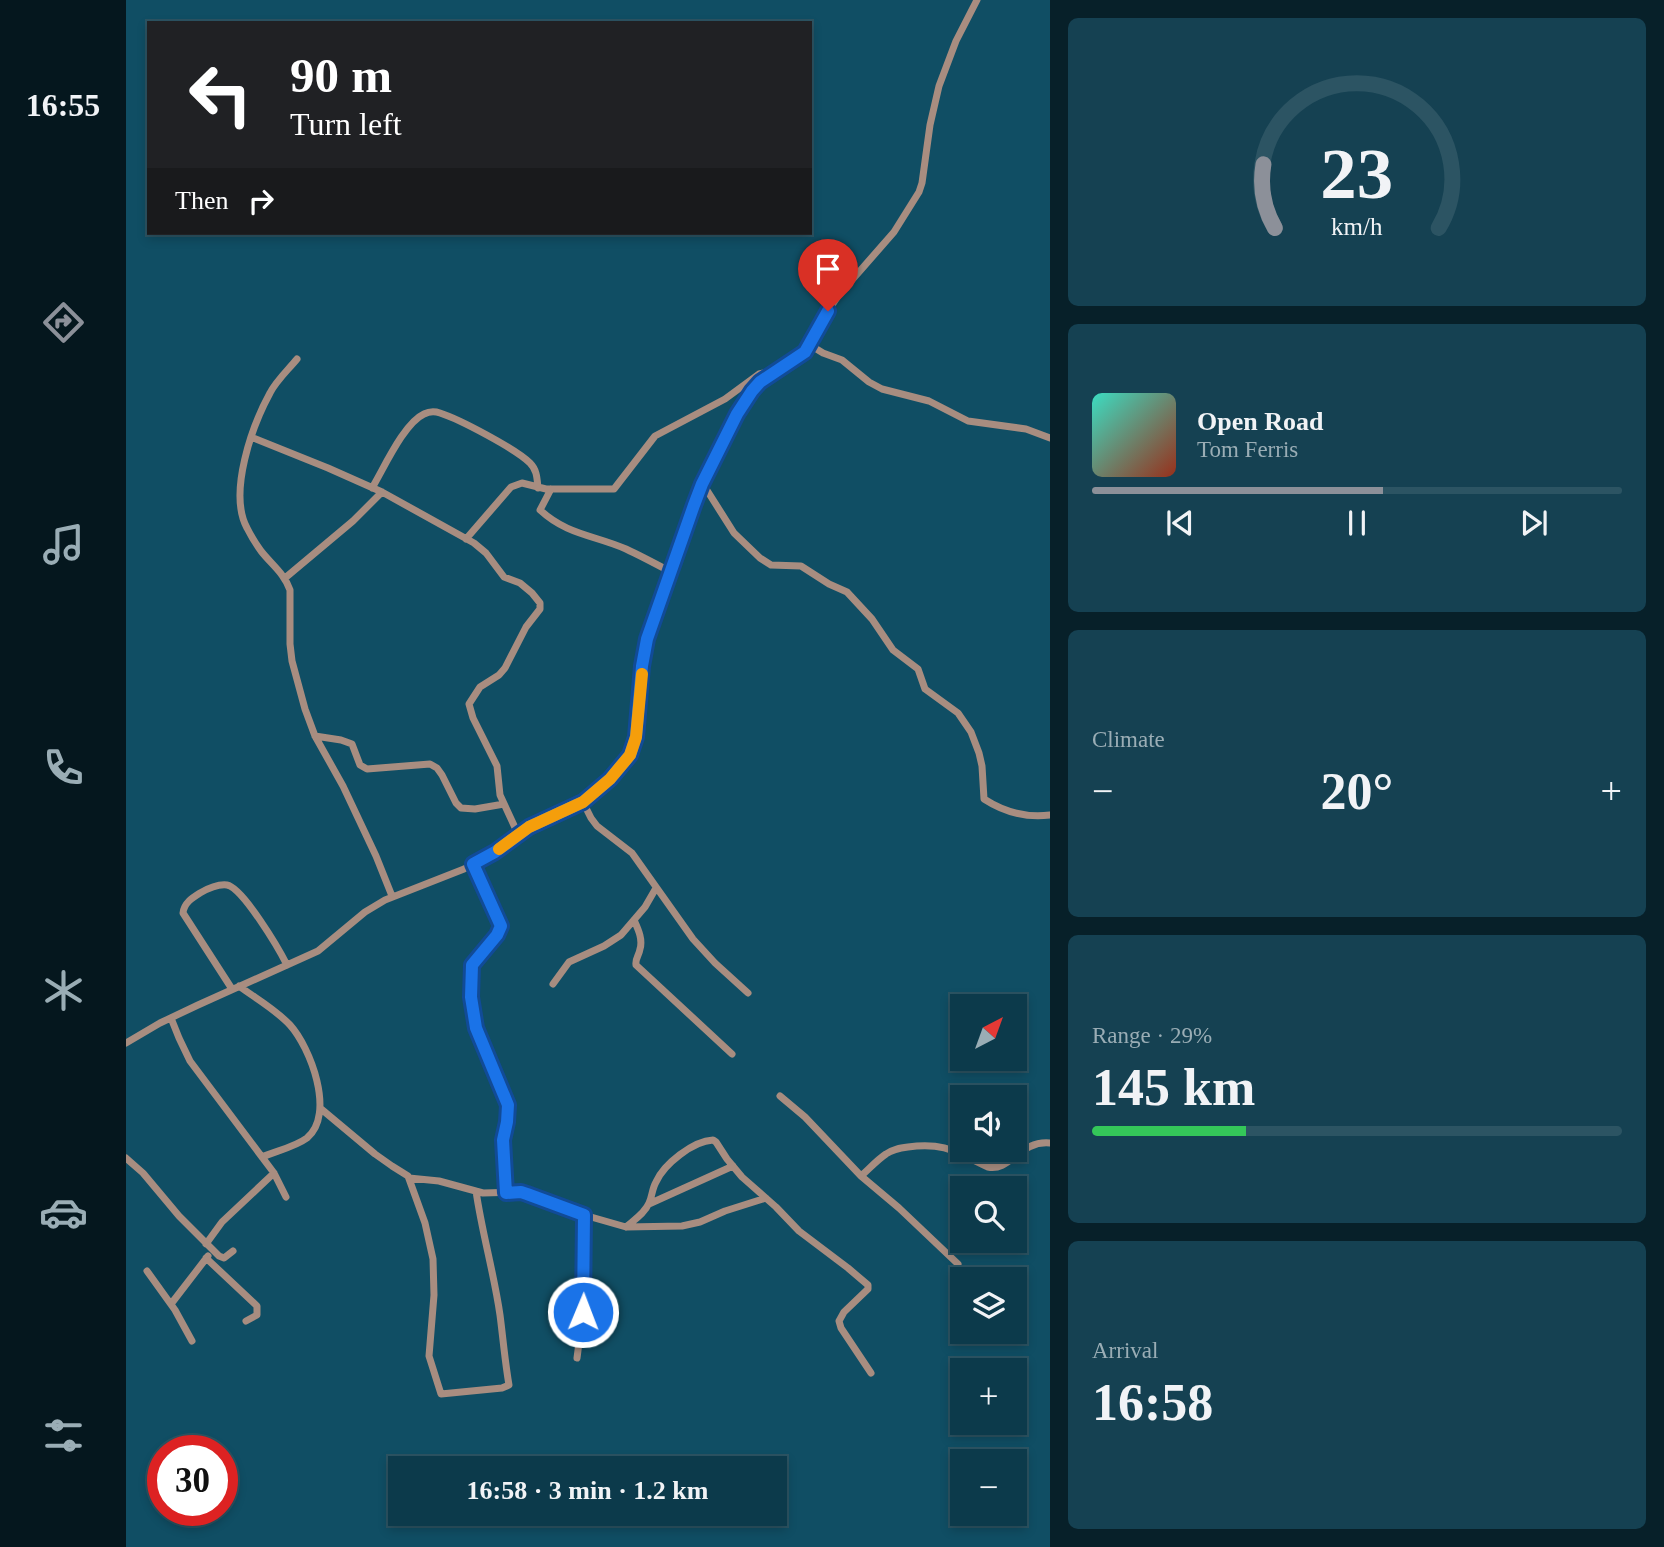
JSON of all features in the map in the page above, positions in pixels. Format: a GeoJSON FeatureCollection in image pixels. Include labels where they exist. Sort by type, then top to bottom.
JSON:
{"type":"FeatureCollection","features":[{"type":"Feature","properties":{"kind":"street"},"geometry":{"type":"LineString","coordinates":[[126,1043],[235,987],[318,951],[365,912],[393,897],[473,864],[495,852],[518,834],[583,802],[610,779],[630,755],[636,737],[647,639],[702,484],[752,391],[773,373],[800,357],[810,345],[838,296],[894,232],[919,192],[939,86],[956,41],[977,0]]}},
{"type":"Feature","properties":{"kind":"street"},"geometry":{"type":"LineString","coordinates":[[810,345],[842,360],[882,389],[929,401],[968,421],[1026,429],[1048,437],[1050,445]]}},
{"type":"Feature","properties":{"kind":"street"},"geometry":{"type":"LineString","coordinates":[[297,359],[270,392],[251,437],[245,454],[239,505],[246,526],[262,552],[285,578],[290,590],[292,661],[305,709],[393,897]]}},
{"type":"Feature","properties":{"kind":"street"},"geometry":{"type":"LineString","coordinates":[[466,539],[511,487],[522,483],[551,489],[614,489],[655,436],[725,399],[759,374],[773,373]]}},
{"type":"Feature","properties":{"kind":"street"},"geometry":{"type":"LineString","coordinates":[[372,488],[411,424],[431,411],[461,423],[521,456],[536,471],[538,488]]}},
{"type":"Feature","properties":{"kind":"street"},"geometry":{"type":"LineString","coordinates":[[251,437],[382,492],[466,539],[486,553],[502,576],[515,580],[537,598],[541,605],[538,612],[505,668],[480,687],[469,704],[473,718],[497,766],[499,793],[518,834]]}},
{"type":"Feature","properties":{"kind":"street"},"geometry":{"type":"LineString","coordinates":[[702,484],[734,533],[760,558],[771,565],[801,566],[846,592],[873,619],[893,650],[917,668],[925,689],[958,713],[971,732],[979,753],[984,799],[1019,814],[1035,817],[1050,815]]}},
{"type":"Feature","properties":{"kind":"street"},"geometry":{"type":"LineString","coordinates":[[551,489],[540,509],[555,522],[573,532],[625,549],[671,572]]}},
{"type":"Feature","properties":{"kind":"street"},"geometry":{"type":"LineString","coordinates":[[285,578],[353,522],[382,492]]}},
{"type":"Feature","properties":{"kind":"street"},"geometry":{"type":"LineString","coordinates":[[316,736],[352,744],[360,765],[367,769],[424,763],[433,765],[461,807],[475,809],[504,804]]}},
{"type":"Feature","properties":{"kind":"street"},"geometry":{"type":"LineString","coordinates":[[583,802],[601,830],[628,849],[693,939],[748,993]]}},
{"type":"Feature","properties":{"kind":"street"},"geometry":{"type":"LineString","coordinates":[[473,864],[501,926],[497,935],[472,965],[471,997],[476,1028],[508,1105],[503,1140],[506,1193]]}},
{"type":"Feature","properties":{"kind":"street"},"geometry":{"type":"LineString","coordinates":[[262,1157],[306,1138],[311,1133],[320,1108],[312,1062],[294,1029],[281,1016],[235,987],[183,914],[184,907],[209,889],[225,885],[234,889],[278,946],[287,965]]}},
{"type":"Feature","properties":{"kind":"street"},"geometry":{"type":"LineString","coordinates":[[552,984],[568,962],[621,935],[645,907],[656,888]]}},
{"type":"Feature","properties":{"kind":"street"},"geometry":{"type":"LineString","coordinates":[[634,920],[641,942],[636,965],[732,1054]]}},
{"type":"Feature","properties":{"kind":"street"},"geometry":{"type":"LineString","coordinates":[[171,1018],[190,1061],[274,1173],[286,1197]]}},
{"type":"Feature","properties":{"kind":"street"},"geometry":{"type":"LineString","coordinates":[[780,1096],[805,1116],[861,1176],[958,1264]]}},
{"type":"Feature","properties":{"kind":"street"},"geometry":{"type":"LineString","coordinates":[[320,1108],[409,1178],[425,1223],[433,1259],[434,1295],[428,1349],[441,1394],[509,1385],[500,1312],[476,1191]]}},
{"type":"Feature","properties":{"kind":"street"},"geometry":{"type":"LineString","coordinates":[[626,1227],[649,1203],[655,1183],[672,1161],[705,1141],[713,1140],[733,1166],[807,1239],[868,1285],[868,1289],[844,1312],[839,1321],[871,1373]]}},
{"type":"Feature","properties":{"kind":"street"},"geometry":{"type":"LineString","coordinates":[[861,1176],[886,1154],[897,1149],[938,1146],[995,1168],[1010,1161],[1029,1146],[1050,1143]]}},
{"type":"Feature","properties":{"kind":"street"},"geometry":{"type":"LineString","coordinates":[[126,1158],[143,1173],[209,1247],[222,1258],[233,1251]]}},
{"type":"Feature","properties":{"kind":"street"},"geometry":{"type":"LineString","coordinates":[[649,1203],[733,1166]]}},
{"type":"Feature","properties":{"kind":"street"},"geometry":{"type":"LineString","coordinates":[[171,1304],[206,1258],[222,1222],[274,1173]]}},
{"type":"Feature","properties":{"kind":"street"},"geometry":{"type":"LineString","coordinates":[[409,1178],[439,1181],[489,1193],[521,1192],[626,1227],[682,1226],[766,1198]]}},
{"type":"Feature","properties":{"kind":"street"},"geometry":{"type":"LineString","coordinates":[[576,1358],[583,1312],[584,1215]]}},
{"type":"Feature","properties":{"kind":"street"},"geometry":{"type":"LineString","coordinates":[[206,1258],[257,1306],[257,1315],[246,1321]]}},
{"type":"Feature","properties":{"kind":"street"},"geometry":{"type":"LineString","coordinates":[[147,1271],[171,1304],[192,1342]]}},
{"type":"Feature","properties":{"kind":"slow traffic"},"geometry":{"type":"LineString","coordinates":[[499,849],[529,827],[583,802],[610,779],[630,755],[636,737],[642,674]]}},
{"type":"Feature","properties":{"kind":"route"},"geometry":{"type":"LineString","coordinates":[[583,1312],[584,1215],[521,1192],[506,1193],[503,1140],[509,1110],[476,1028],[471,1007],[472,965],[497,935],[501,926],[473,864],[495,852],[529,827],[583,802],[610,779],[630,755],[636,737],[647,639],[702,484],[737,414],[752,391],[760,382],[805,352],[828,311]]}}]}
